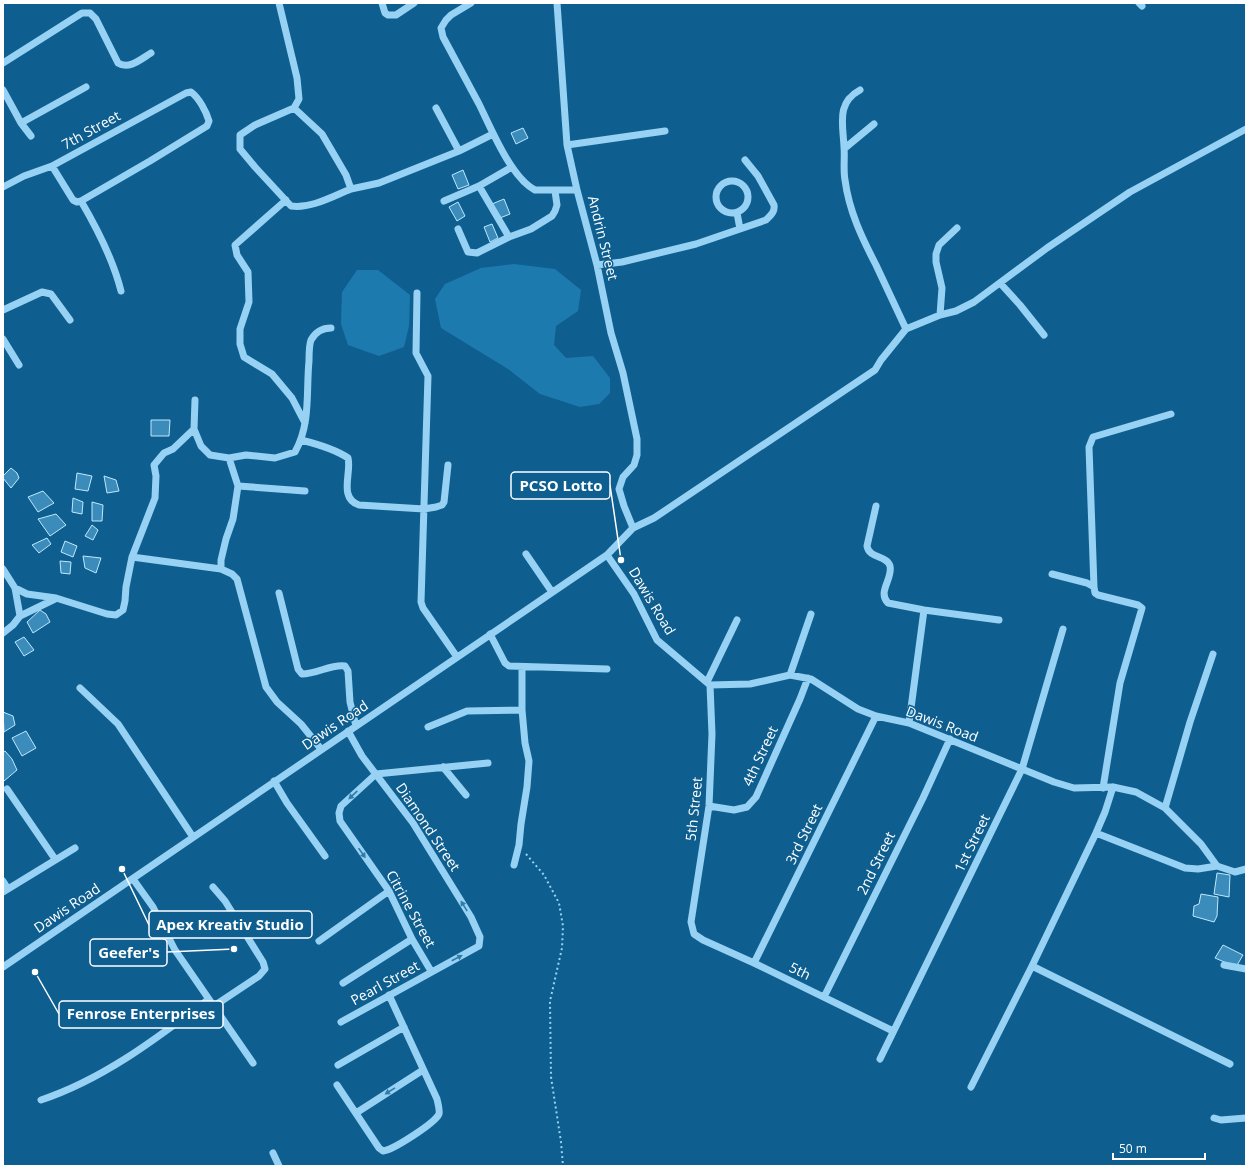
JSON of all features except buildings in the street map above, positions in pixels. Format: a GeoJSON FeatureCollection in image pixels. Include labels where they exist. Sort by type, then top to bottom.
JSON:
{"type":"FeatureCollection","features":[{"type":"Feature","properties":{"kind":"street"},"geometry":{"type":"LineString","coordinates":[[279,3],[297,78],[299,99],[294,108],[255,125],[240,135],[240,149],[291,206],[305,206],[351,189],[379,183],[459,150],[493,134]]}},
{"type":"Feature","properties":{"kind":"street"},"geometry":{"type":"LineString","coordinates":[[382,3],[385,13],[392,16],[414,3]]}},
{"type":"Feature","properties":{"kind":"street"},"geometry":{"type":"LineString","coordinates":[[461,5],[471,3]]}},
{"type":"Feature","properties":{"kind":"street"},"geometry":{"type":"LineString","coordinates":[[557,3],[567,145],[578,190]]}},
{"type":"Feature","properties":{"kind":"street","name":"Andrin Street"},"geometry":{"type":"LineString","coordinates":[[461,5],[446,20],[441,28],[443,37],[493,134],[512,167],[529,187],[535,190],[578,190],[597,265],[611,333],[624,373],[637,439],[637,456],[634,465],[624,477],[619,489],[633,528]]}},
{"type":"Feature","properties":{"kind":"street"},"geometry":{"type":"LineString","coordinates":[[3,63],[82,12],[90,13],[96,19],[118,63],[123,66],[129,66],[151,53]]}},
{"type":"Feature","properties":{"kind":"street"},"geometry":{"type":"LineString","coordinates":[[20,123],[86,87]]}},
{"type":"Feature","properties":{"kind":"street"},"geometry":{"type":"LineString","coordinates":[[3,90],[20,123],[31,136]]}},
{"type":"Feature","properties":{"kind":"street"},"geometry":{"type":"LineString","coordinates":[[860,90],[852,95],[845,104],[842,120],[845,179],[852,213],[862,238],[906,329]]}},
{"type":"Feature","properties":{"kind":"street","name":"7th Street"},"geometry":{"type":"LineString","coordinates":[[3,187],[24,176],[52,166],[186,93],[191,92],[196,95],[208,116],[209,121],[207,126],[81,201]]}},
{"type":"Feature","properties":{"kind":"street"},"geometry":{"type":"LineString","coordinates":[[294,108],[322,134],[346,175],[351,189]]}},
{"type":"Feature","properties":{"kind":"street"},"geometry":{"type":"LineString","coordinates":[[436,108],[459,150]]}},
{"type":"Feature","properties":{"kind":"street"},"geometry":{"type":"LineString","coordinates":[[844,148],[874,124]]}},
{"type":"Feature","properties":{"kind":"street"},"geometry":{"type":"LineString","coordinates":[[607,555],[633,528],[654,518],[875,370],[881,360],[906,329],[940,315],[956,311],[974,302],[1048,248],[1130,192],[1246,129]]}},
{"type":"Feature","properties":{"kind":"street"},"geometry":{"type":"LineString","coordinates":[[567,145],[665,131]]}},
{"type":"Feature","properties":{"kind":"street"},"geometry":{"type":"LineString","coordinates":[[597,265],[622,262],[696,244],[766,220],[772,215],[774,205],[758,176],[745,160]]}},
{"type":"Feature","properties":{"kind":"street"},"geometry":{"type":"LineString","coordinates":[[52,166],[73,200],[77,202],[81,201],[100,234],[107,254],[114,266],[121,291]]}},
{"type":"Feature","properties":{"kind":"street"},"geometry":{"type":"LineString","coordinates":[[444,201],[478,186],[512,167]]}},
{"type":"Feature","properties":{"kind":"street"},"geometry":{"type":"LineString","coordinates":[[732,180],[742,184],[748,192],[748,202],[746,207],[737,213],[722,210],[716,202],[716,192],[722,183],[732,180]]}},
{"type":"Feature","properties":{"kind":"street"},"geometry":{"type":"LineString","coordinates":[[478,186],[508,237]]}},
{"type":"Feature","properties":{"kind":"street"},"geometry":{"type":"LineString","coordinates":[[458,229],[468,252],[477,253],[508,237],[531,229],[552,216],[557,205],[555,191]]}},
{"type":"Feature","properties":{"kind":"street"},"geometry":{"type":"LineString","coordinates":[[286,200],[235,245],[237,255],[248,272],[249,302],[240,329],[240,344],[244,357],[272,374],[292,398],[304,423]]}},
{"type":"Feature","properties":{"kind":"street"},"geometry":{"type":"LineString","coordinates":[[737,213],[740,229]]}},
{"type":"Feature","properties":{"kind":"street"},"geometry":{"type":"LineString","coordinates":[[940,315],[942,288],[936,262],[936,254],[939,245],[957,228]]}},
{"type":"Feature","properties":{"kind":"street"},"geometry":{"type":"LineString","coordinates":[[1000,283],[1044,335]]}},
{"type":"Feature","properties":{"kind":"street"},"geometry":{"type":"LineString","coordinates":[[3,310],[42,292],[47,292],[51,294],[70,320]]}},
{"type":"Feature","properties":{"kind":"street"},"geometry":{"type":"LineString","coordinates":[[417,293],[416,353],[428,376],[421,602],[457,657]]}},
{"type":"Feature","properties":{"kind":"street"},"geometry":{"type":"LineString","coordinates":[[195,400],[194,430],[201,446],[210,455],[229,458],[246,455],[276,458],[296,452],[301,440],[308,408],[307,374],[311,341],[316,333],[323,328],[331,328]]}},
{"type":"Feature","properties":{"kind":"street"},"geometry":{"type":"LineString","coordinates":[[3,339],[19,365]]}},
{"type":"Feature","properties":{"kind":"street"},"geometry":{"type":"LineString","coordinates":[[1103,788],[1120,683],[1142,608],[1138,605],[1095,593],[1089,447],[1093,437],[1171,414]]}},
{"type":"Feature","properties":{"kind":"street"},"geometry":{"type":"LineString","coordinates":[[15,588],[27,594],[56,598],[102,613],[116,615],[123,610],[132,557],[155,498],[156,476],[154,465],[164,453],[173,449],[194,430]]}},
{"type":"Feature","properties":{"kind":"street"},"geometry":{"type":"LineString","coordinates":[[301,440],[317,444],[343,454],[348,458],[350,463],[346,482],[350,499],[354,504],[359,505],[424,510],[436,507],[444,502],[448,465]]}},
{"type":"Feature","properties":{"kind":"street"},"geometry":{"type":"LineString","coordinates":[[221,569],[221,560],[233,519],[238,486],[229,458]]}},
{"type":"Feature","properties":{"kind":"street"},"geometry":{"type":"LineString","coordinates":[[238,486],[305,492]]}},
{"type":"Feature","properties":{"kind":"street"},"geometry":{"type":"LineString","coordinates":[[876,506],[867,546],[870,554],[888,562],[890,565],[883,595],[884,599],[888,603],[924,610],[999,620]]}},
{"type":"Feature","properties":{"kind":"street"},"geometry":{"type":"LineString","coordinates":[[526,554],[552,592]]}},
{"type":"Feature","properties":{"kind":"street","name":"Dawis Road"},"geometry":{"type":"LineString","coordinates":[[3,967],[607,555],[634,594],[657,640],[708,684],[750,684],[790,675],[808,678],[858,708],[876,716],[908,723],[1022,769],[1074,788],[1112,787],[1136,792],[1165,808],[1201,844],[1217,866]]}},
{"type":"Feature","properties":{"kind":"street"},"geometry":{"type":"LineString","coordinates":[[132,557],[221,569],[232,574],[237,579],[266,687],[277,702],[301,724],[322,749]]}},
{"type":"Feature","properties":{"kind":"street"},"geometry":{"type":"LineString","coordinates":[[3,569],[15,588],[20,616]]}},
{"type":"Feature","properties":{"kind":"street"},"geometry":{"type":"LineString","coordinates":[[1052,574],[1094,587]]}},
{"type":"Feature","properties":{"kind":"street"},"geometry":{"type":"LineString","coordinates":[[279,593],[298,669],[302,674],[309,674],[338,665],[345,666],[348,671],[350,702],[356,726]]}},
{"type":"Feature","properties":{"kind":"street"},"geometry":{"type":"LineString","coordinates":[[3,633],[13,625],[20,616],[56,598]]}},
{"type":"Feature","properties":{"kind":"street"},"geometry":{"type":"LineString","coordinates":[[908,723],[924,610]]}},
{"type":"Feature","properties":{"kind":"street"},"geometry":{"type":"LineString","coordinates":[[790,675],[811,614]]}},
{"type":"Feature","properties":{"kind":"street"},"geometry":{"type":"LineString","coordinates":[[708,684],[737,620]]}},
{"type":"Feature","properties":{"kind":"street","name":"1st Street"},"geometry":{"type":"LineString","coordinates":[[880,1059],[1022,769],[1063,629]]}},
{"type":"Feature","properties":{"kind":"street"},"geometry":{"type":"LineString","coordinates":[[490,634],[505,664],[509,666],[606,669]]}},
{"type":"Feature","properties":{"kind":"street"},"geometry":{"type":"LineString","coordinates":[[1165,808],[1190,722],[1213,654]]}},
{"type":"Feature","properties":{"kind":"street"},"geometry":{"type":"LineString","coordinates":[[514,865],[519,846],[520,824],[528,787],[529,761],[525,743],[522,710],[522,666]]}},
{"type":"Feature","properties":{"kind":"street","name":"4th Street"},"geometry":{"type":"LineString","coordinates":[[709,806],[734,810],[747,807],[756,797],[808,678]]}},
{"type":"Feature","properties":{"kind":"street","name":"5th Street"},"geometry":{"type":"LineString","coordinates":[[694,934],[691,922],[709,806],[712,734],[708,684]]}},
{"type":"Feature","properties":{"kind":"street"},"geometry":{"type":"LineString","coordinates":[[80,688],[118,724],[193,837]]}},
{"type":"Feature","properties":{"kind":"street"},"geometry":{"type":"LineString","coordinates":[[428,727],[467,711],[522,710]]}},
{"type":"Feature","properties":{"kind":"street","name":"3rd Street"},"geometry":{"type":"LineString","coordinates":[[754,963],[876,716]]}},
{"type":"Feature","properties":{"kind":"street","name":"Diamond Street"},"geometry":{"type":"LineString","coordinates":[[348,731],[362,756],[413,823],[471,917],[480,937],[480,941]]}},
{"type":"Feature","properties":{"kind":"street","name":"2nd Street"},"geometry":{"type":"LineString","coordinates":[[824,997],[923,798],[950,740]]}},
{"type":"Feature","properties":{"kind":"street"},"geometry":{"type":"LineString","coordinates":[[376,774],[488,762]]}},
{"type":"Feature","properties":{"kind":"street"},"geometry":{"type":"LineString","coordinates":[[443,767],[466,794]]}},
{"type":"Feature","properties":{"kind":"street","name":"Citrine Street"},"geometry":{"type":"LineString","coordinates":[[376,774],[342,806],[339,813],[340,821],[389,891],[412,939],[432,971]]}},
{"type":"Feature","properties":{"kind":"street"},"geometry":{"type":"LineString","coordinates":[[274,781],[287,803],[325,856]]}},
{"type":"Feature","properties":{"kind":"street"},"geometry":{"type":"LineString","coordinates":[[971,1087],[1032,966],[1096,833],[1105,812],[1112,787]]}},
{"type":"Feature","properties":{"kind":"street"},"geometry":{"type":"LineString","coordinates":[[7,789],[56,859]]}},
{"type":"Feature","properties":{"kind":"street"},"geometry":{"type":"LineString","coordinates":[[1096,833],[1186,868],[1198,869],[1217,866],[1235,872],[1246,869]]}},
{"type":"Feature","properties":{"kind":"street"},"geometry":{"type":"LineString","coordinates":[[3,881],[6,890],[75,848]]}},
{"type":"Feature","properties":{"kind":"street"},"geometry":{"type":"LineString","coordinates":[[133,879],[153,907],[175,950],[253,1063]]}},
{"type":"Feature","properties":{"kind":"street"},"geometry":{"type":"LineString","coordinates":[[213,887],[225,901],[263,962],[265,969],[260,976],[214,1006]]}},
{"type":"Feature","properties":{"kind":"street"},"geometry":{"type":"LineString","coordinates":[[319,941],[389,891]]}},
{"type":"Feature","properties":{"kind":"street","name":"5th"},"geometry":{"type":"LineString","coordinates":[[694,934],[703,940],[754,963],[893,1032]]}},
{"type":"Feature","properties":{"kind":"street"},"geometry":{"type":"LineString","coordinates":[[343,983],[412,939]]}},
{"type":"Feature","properties":{"kind":"street","name":"Pearl Street"},"geometry":{"type":"LineString","coordinates":[[341,1022],[479,946],[480,941]]}},
{"type":"Feature","properties":{"kind":"street"},"geometry":{"type":"LineString","coordinates":[[1224,965],[1246,969]]}},
{"type":"Feature","properties":{"kind":"street"},"geometry":{"type":"LineString","coordinates":[[1032,966],[1230,1064]]}},
{"type":"Feature","properties":{"kind":"street"},"geometry":{"type":"LineString","coordinates":[[338,1085],[379,1148],[383,1151],[397,1146],[433,1122],[439,1113],[437,1099],[389,995]]}},
{"type":"Feature","properties":{"kind":"street"},"geometry":{"type":"LineString","coordinates":[[41,1100],[63,1093],[112,1066],[143,1047],[209,999]]}},
{"type":"Feature","properties":{"kind":"street"},"geometry":{"type":"LineString","coordinates":[[338,1065],[404,1027]]}},
{"type":"Feature","properties":{"kind":"street"},"geometry":{"type":"LineString","coordinates":[[356,1113],[423,1070]]}},
{"type":"Feature","properties":{"kind":"street"},"geometry":{"type":"LineString","coordinates":[[1214,1118],[1222,1120],[1246,1118]]}},
{"type":"Feature","properties":{"kind":"street"},"geometry":{"type":"LineString","coordinates":[[273,1153],[279,1166]]}},
{"type":"Feature","properties":{"kind":"path"},"geometry":{"type":"LineString","coordinates":[[519,846],[544,874],[559,903],[563,926],[562,948],[550,1001],[551,1077],[561,1142],[563,1166]]}},
{"type":"Feature","properties":{"kind":"shaded area"},"geometry":{"type":"Polygon","coordinates":[[[514,264],[555,269],[581,290],[578,311],[556,326],[554,345],[566,358],[593,356],[610,378],[610,393],[599,404],[580,407],[540,394],[508,369],[441,328],[435,299],[445,284],[481,268],[514,264]]]}},
{"type":"Feature","properties":{"kind":"shaded area"},"geometry":{"type":"Polygon","coordinates":[[[357,270],[378,270],[410,295],[409,326],[404,347],[379,356],[348,345],[341,324],[342,292],[357,270]]]}},
{"type":"Feature","properties":{"kind":"place","name":"PCSO Lotto"},"geometry":{"type":"Point","coordinates":[621,560]}},
{"type":"Feature","properties":{"kind":"place","name":"Apex Kreativ Studio"},"geometry":{"type":"Point","coordinates":[122,869]}},
{"type":"Feature","properties":{"kind":"place","name":"Geefer's"},"geometry":{"type":"Point","coordinates":[234,949]}},
{"type":"Feature","properties":{"kind":"place","name":"Fenrose Enterprises"},"geometry":{"type":"Point","coordinates":[35,972]}}]}
